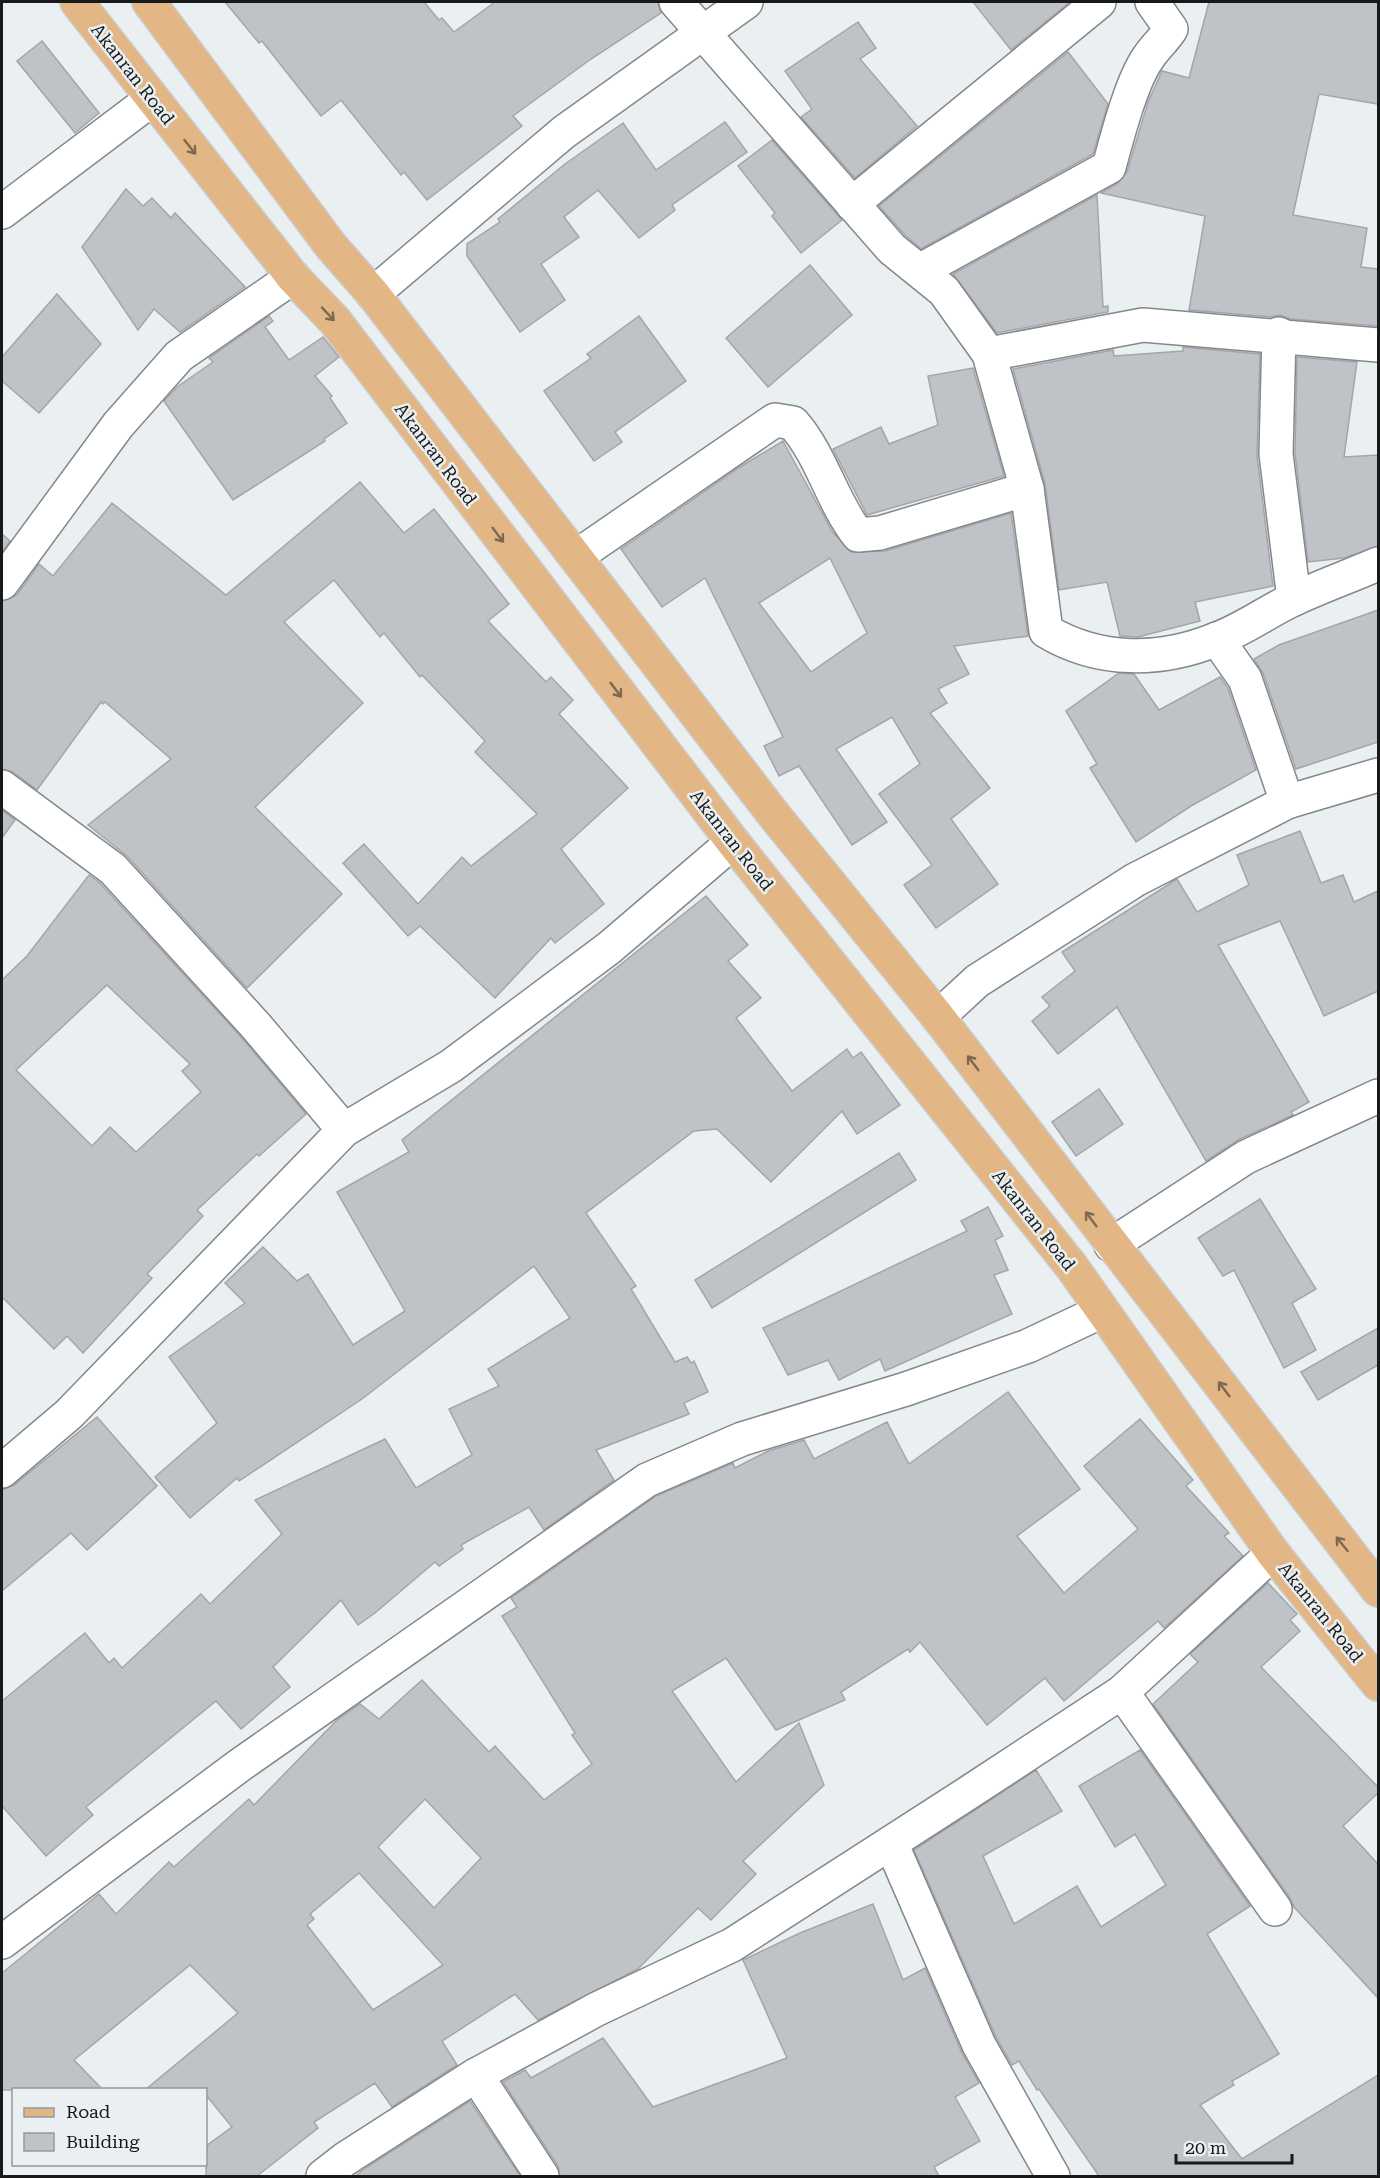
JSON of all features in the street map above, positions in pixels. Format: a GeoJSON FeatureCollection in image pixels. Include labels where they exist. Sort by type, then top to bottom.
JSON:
{"type":"FeatureCollection","features":[{"type":"Feature","properties":{"kind":"main road","name":"Akanran Road"},"geometry":{"type":"LineString","coordinates":[[77,2],[293,277],[335,321],[733,842],[1065,1258],[1273,1553],[1378,1684]]}},
{"type":"Feature","properties":{"kind":"main road"},"geometry":{"type":"LineString","coordinates":[[150,2],[331,246],[373,294],[577,556],[774,815],[938,1017],[1111,1245],[1153,1294],[1378,1590]]}},
{"type":"Feature","properties":{"kind":"street"},"geometry":{"type":"LineString","coordinates":[[676,2],[892,249],[921,270],[944,291],[990,354],[1027,489],[1046,632],[1068,644],[1106,655],[1157,656],[1217,639],[1294,599],[1378,564]]}},
{"type":"Feature","properties":{"kind":"street"},"geometry":{"type":"LineString","coordinates":[[373,294],[564,132],[746,2]]}},
{"type":"Feature","properties":{"kind":"street"},"geometry":{"type":"LineString","coordinates":[[852,204],[1100,2]]}},
{"type":"Feature","properties":{"kind":"street"},"geometry":{"type":"LineString","coordinates":[[921,270],[1109,167],[1127,107],[1147,58],[1164,41],[1171,29],[1152,2]]}},
{"type":"Feature","properties":{"kind":"street"},"geometry":{"type":"LineString","coordinates":[[2,212],[152,99]]}},
{"type":"Feature","properties":{"kind":"street"},"geometry":{"type":"LineString","coordinates":[[2,583],[118,425],[179,356],[293,277]]}},
{"type":"Feature","properties":{"kind":"street"},"geometry":{"type":"LineString","coordinates":[[990,354],[1143,325],[1279,334],[1378,345]]}},
{"type":"Feature","properties":{"kind":"street"},"geometry":{"type":"LineString","coordinates":[[1279,334],[1276,454],[1294,599]]}},
{"type":"Feature","properties":{"kind":"street"},"geometry":{"type":"LineString","coordinates":[[577,556],[775,420],[793,423],[807,439],[842,514],[858,535],[880,533],[1027,489]]}},
{"type":"Feature","properties":{"kind":"street"},"geometry":{"type":"LineString","coordinates":[[1217,639],[1245,680],[1287,802]]}},
{"type":"Feature","properties":{"kind":"street"},"geometry":{"type":"LineString","coordinates":[[938,1017],[977,981],[1136,880],[1287,802],[1378,775]]}},
{"type":"Feature","properties":{"kind":"street"},"geometry":{"type":"LineString","coordinates":[[2,787],[113,869],[256,1026],[344,1130]]}},
{"type":"Feature","properties":{"kind":"street"},"geometry":{"type":"LineString","coordinates":[[2,1471],[69,1414],[344,1130],[451,1066],[609,948],[733,842]]}},
{"type":"Feature","properties":{"kind":"street"},"geometry":{"type":"LineString","coordinates":[[1111,1245],[1246,1157],[1378,1096]]}},
{"type":"Feature","properties":{"kind":"street"},"geometry":{"type":"LineString","coordinates":[[2,1942],[240,1765],[647,1480],[742,1439],[906,1389],[1028,1346],[1102,1311]]}},
{"type":"Feature","properties":{"kind":"street"},"geometry":{"type":"LineString","coordinates":[[323,2176],[345,2159],[476,2075],[597,2009],[732,1945],[1122,1692],[1273,1553]]}},
{"type":"Feature","properties":{"kind":"street"},"geometry":{"type":"LineString","coordinates":[[1122,1692],[1275,1909]]}},
{"type":"Feature","properties":{"kind":"street"},"geometry":{"type":"LineString","coordinates":[[891,1843],[979,2046],[1053,2176]]}},
{"type":"Feature","properties":{"kind":"street"},"geometry":{"type":"LineString","coordinates":[[476,2075],[542,2176]]}},
{"type":"Feature","properties":{"kind":"building"},"geometry":{"type":"Polygon","coordinates":[[[225,2],[424,2],[439,20],[442,18],[454,32],[495,2],[658,2],[661,13],[591,59],[513,116],[522,126],[427,200],[404,172],[401,175],[341,100],[321,116],[262,41],[259,43],[225,2]]]}},
{"type":"Feature","properties":{"kind":"building"},"geometry":{"type":"Polygon","coordinates":[[[973,2],[1070,2],[1011,50],[973,2]]]}},
{"type":"Feature","properties":{"kind":"building"},"geometry":{"type":"Polygon","coordinates":[[[1209,2],[1378,2],[1378,104],[1319,94],[1293,215],[1367,228],[1361,267],[1378,269],[1378,326],[1290,319],[1280,315],[1271,317],[1189,310],[1205,216],[1101,193],[1118,183],[1127,172],[1148,102],[1162,71],[1189,78],[1209,2]]]}},
{"type":"Feature","properties":{"kind":"building"},"geometry":{"type":"Polygon","coordinates":[[[858,22],[876,48],[860,59],[917,126],[855,178],[801,117],[812,109],[785,71],[858,22]]]}},
{"type":"Feature","properties":{"kind":"building"},"geometry":{"type":"Polygon","coordinates":[[[42,41],[99,113],[75,133],[17,61],[42,41]]]}},
{"type":"Feature","properties":{"kind":"building"},"geometry":{"type":"Polygon","coordinates":[[[1068,52],[1108,104],[1093,154],[921,249],[879,206],[1068,52]]]}},
{"type":"Feature","properties":{"kind":"building"},"geometry":{"type":"Polygon","coordinates":[[[725,122],[747,152],[672,205],[675,210],[639,238],[598,190],[564,217],[579,237],[541,264],[565,300],[520,332],[467,256],[467,244],[500,222],[498,219],[565,164],[623,123],[656,170],[725,122]]]}},
{"type":"Feature","properties":{"kind":"building"},"geometry":{"type":"Polygon","coordinates":[[[772,140],[842,220],[801,253],[772,216],[775,213],[738,166],[772,140]]]}},
{"type":"Feature","properties":{"kind":"building"},"geometry":{"type":"Polygon","coordinates":[[[126,189],[143,206],[152,198],[171,218],[175,213],[245,287],[180,332],[154,309],[138,330],[82,247],[126,189]]]}},
{"type":"Feature","properties":{"kind":"building"},"geometry":{"type":"Polygon","coordinates":[[[1097,195],[1103,307],[1108,306],[1108,312],[997,333],[953,274],[1097,195]]]}},
{"type":"Feature","properties":{"kind":"building"},"geometry":{"type":"Polygon","coordinates":[[[810,265],[852,315],[768,387],[726,338],[810,265]]]}},
{"type":"Feature","properties":{"kind":"building"},"geometry":{"type":"Polygon","coordinates":[[[57,294],[101,344],[39,413],[2,381],[2,357],[57,294]]]}},
{"type":"Feature","properties":{"kind":"building"},"geometry":{"type":"Polygon","coordinates":[[[269,316],[273,321],[265,327],[289,360],[323,337],[339,357],[315,376],[332,396],[330,398],[347,423],[324,439],[325,441],[233,500],[164,401],[177,387],[213,362],[209,358],[269,316]]]}},
{"type":"Feature","properties":{"kind":"building"},"geometry":{"type":"Polygon","coordinates":[[[639,316],[686,381],[615,432],[622,442],[594,461],[544,391],[591,358],[587,354],[639,316]]]}},
{"type":"Feature","properties":{"kind":"building"},"geometry":{"type":"Polygon","coordinates":[[[1183,347],[1260,354],[1257,456],[1273,586],[1195,602],[1200,621],[1138,637],[1120,636],[1107,582],[1059,590],[1045,484],[1013,369],[1113,350],[1114,356],[1183,351],[1183,347]]]}},
{"type":"Feature","properties":{"kind":"building"},"geometry":{"type":"Polygon","coordinates":[[[1297,357],[1357,362],[1344,457],[1378,455],[1378,546],[1344,558],[1308,562],[1295,453],[1297,357]]]}},
{"type":"Feature","properties":{"kind":"building"},"geometry":{"type":"Polygon","coordinates":[[[973,368],[1004,476],[867,515],[833,449],[881,427],[889,444],[938,425],[928,376],[973,368]]]}},
{"type":"Feature","properties":{"kind":"building"},"geometry":{"type":"Polygon","coordinates":[[[783,441],[832,531],[851,552],[885,551],[1011,513],[1028,636],[954,646],[969,674],[938,689],[947,703],[930,713],[990,788],[951,819],[998,884],[936,928],[904,885],[932,865],[879,794],[920,764],[892,717],[836,749],[887,822],[852,845],[799,766],[779,776],[764,746],[783,737],[705,578],[662,607],[621,549],[740,467],[783,441]],[[830,558],[759,603],[811,672],[867,633],[830,558]]]}},
{"type":"Feature","properties":{"kind":"building"},"geometry":{"type":"Polygon","coordinates":[[[360,482],[404,533],[434,509],[509,604],[488,621],[546,682],[551,677],[573,700],[559,714],[628,788],[561,849],[604,904],[555,943],[551,938],[495,998],[420,926],[408,936],[343,863],[364,844],[418,904],[462,857],[471,866],[537,814],[475,752],[485,741],[422,675],[420,677],[384,633],[380,637],[334,580],[284,622],[363,703],[255,807],[342,894],[247,988],[127,856],[88,825],[171,759],[105,702],[103,704],[101,702],[37,790],[13,772],[2,769],[2,601],[17,595],[39,564],[53,576],[112,503],[226,595],[360,482]]]}},
{"type":"Feature","properties":{"kind":"building"},"geometry":{"type":"Polygon","coordinates":[[[2,534],[10,541],[2,552],[2,534]]]}},
{"type":"Feature","properties":{"kind":"building"},"geometry":{"type":"Polygon","coordinates":[[[1378,610],[1378,742],[1296,769],[1263,673],[1254,659],[1279,645],[1378,610]]]}},
{"type":"Feature","properties":{"kind":"building"},"geometry":{"type":"Polygon","coordinates":[[[1119,673],[1134,674],[1159,710],[1220,677],[1228,688],[1256,770],[1191,806],[1136,842],[1090,768],[1097,764],[1066,711],[1119,673]]]}},
{"type":"Feature","properties":{"kind":"building"},"geometry":{"type":"Polygon","coordinates":[[[2,810],[15,820],[2,838],[2,810]]]}},
{"type":"Feature","properties":{"kind":"building"},"geometry":{"type":"Polygon","coordinates":[[[1300,831],[1321,883],[1343,875],[1354,902],[1378,891],[1378,991],[1324,1016],[1280,921],[1218,945],[1309,1102],[1291,1112],[1293,1115],[1238,1140],[1206,1161],[1117,1007],[1058,1054],[1032,1021],[1050,1006],[1042,997],[1075,971],[1062,952],[1177,879],[1197,912],[1249,885],[1237,855],[1300,831]]]}},
{"type":"Feature","properties":{"kind":"building"},"geometry":{"type":"Polygon","coordinates":[[[89,875],[100,883],[242,1038],[306,1114],[259,1156],[257,1154],[197,1210],[203,1216],[147,1274],[152,1278],[83,1353],[67,1336],[54,1349],[2,1297],[2,980],[27,956],[89,875]],[[107,985],[16,1070],[92,1146],[110,1127],[136,1152],[201,1092],[182,1071],[190,1064],[107,985]]]}},
{"type":"Feature","properties":{"kind":"building"},"geometry":{"type":"Polygon","coordinates":[[[706,896],[748,945],[728,961],[761,998],[736,1018],[792,1091],[847,1049],[853,1058],[861,1052],[900,1105],[857,1134],[842,1111],[771,1182],[717,1129],[694,1131],[586,1213],[636,1286],[631,1289],[675,1362],[687,1357],[691,1363],[694,1361],[708,1392],[684,1403],[689,1414],[596,1450],[614,1480],[544,1530],[529,1507],[461,1545],[463,1549],[439,1566],[435,1562],[358,1625],[341,1600],[273,1667],[290,1687],[241,1729],[216,1701],[86,1807],[93,1815],[46,1856],[2,1806],[2,1701],[85,1633],[109,1663],[114,1658],[122,1668],[201,1594],[210,1604],[282,1534],[255,1500],[385,1439],[416,1488],[472,1455],[449,1409],[499,1386],[488,1369],[570,1318],[534,1266],[362,1399],[239,1481],[237,1478],[190,1518],[155,1477],[217,1423],[169,1357],[245,1303],[225,1283],[263,1247],[297,1281],[308,1274],[353,1345],[405,1311],[337,1192],[409,1152],[402,1140],[706,896]]]}},
{"type":"Feature","properties":{"kind":"building"},"geometry":{"type":"Polygon","coordinates":[[[1099,1089],[1123,1124],[1076,1156],[1052,1122],[1099,1089]]]}},
{"type":"Feature","properties":{"kind":"building"},"geometry":{"type":"Polygon","coordinates":[[[899,1153],[916,1180],[712,1308],[695,1280],[899,1153]]]}},
{"type":"Feature","properties":{"kind":"building"},"geometry":{"type":"Polygon","coordinates":[[[1260,1199],[1316,1289],[1292,1303],[1316,1350],[1284,1368],[1234,1270],[1223,1276],[1198,1238],[1260,1199]]]}},
{"type":"Feature","properties":{"kind":"building"},"geometry":{"type":"Polygon","coordinates":[[[988,1207],[1003,1236],[995,1240],[1008,1270],[994,1275],[1012,1314],[885,1371],[880,1359],[839,1380],[828,1360],[788,1375],[763,1328],[967,1231],[961,1221],[988,1207]]]}},
{"type":"Feature","properties":{"kind":"building"},"geometry":{"type":"Polygon","coordinates":[[[1378,1328],[1378,1365],[1318,1400],[1301,1372],[1378,1328]]]}},
{"type":"Feature","properties":{"kind":"building"},"geometry":{"type":"Polygon","coordinates":[[[1008,1392],[1080,1489],[1017,1536],[1064,1593],[1138,1529],[1084,1466],[1140,1419],[1193,1480],[1186,1486],[1229,1533],[1224,1536],[1243,1556],[1164,1628],[1158,1621],[1064,1701],[1045,1678],[987,1725],[920,1642],[910,1652],[908,1649],[841,1692],[845,1700],[776,1730],[726,1658],[672,1691],[736,1782],[799,1723],[824,1785],[743,1861],[756,1874],[711,1920],[698,1908],[638,1969],[538,2020],[515,1994],[442,2041],[457,2065],[392,2107],[375,2083],[314,2122],[318,2128],[257,2176],[206,2176],[207,2145],[232,2127],[207,2096],[207,2088],[147,2088],[238,2013],[190,1965],[74,2060],[101,2088],[2,2090],[2,1973],[99,1894],[116,1914],[169,1862],[174,1867],[249,1799],[254,1805],[337,1720],[360,1704],[379,1719],[422,1680],[489,1752],[495,1746],[544,1800],[592,1764],[572,1735],[575,1733],[502,1616],[517,1607],[511,1598],[656,1496],[733,1463],[735,1468],[768,1451],[804,1440],[814,1459],[887,1422],[909,1464],[1008,1392]],[[425,1799],[378,1847],[434,1908],[481,1858],[425,1799]],[[359,1873],[310,1914],[314,1919],[307,1925],[373,2010],[443,1965],[359,1873]]]}},
{"type":"Feature","properties":{"kind":"building"},"geometry":{"type":"Polygon","coordinates":[[[97,1417],[157,1486],[87,1550],[71,1533],[2,1591],[2,1490],[14,1485],[97,1417]]]}},
{"type":"Feature","properties":{"kind":"building"},"geometry":{"type":"Polygon","coordinates":[[[1268,1583],[1297,1614],[1290,1620],[1300,1631],[1261,1667],[1378,1787],[1378,1793],[1343,1826],[1378,1864],[1378,1998],[1294,1907],[1290,1898],[1153,1704],[1198,1662],[1190,1654],[1268,1583]]]}},
{"type":"Feature","properties":{"kind":"building"},"geometry":{"type":"Polygon","coordinates":[[[1140,1750],[1250,1906],[1207,1934],[1279,2054],[1232,2081],[1234,2085],[1200,2105],[1242,2159],[1378,2075],[1378,2176],[1099,2176],[1019,2061],[1012,2065],[996,2037],[914,1850],[1036,1770],[1062,1811],[983,1856],[1014,1924],[1077,1886],[1101,1927],[1166,1885],[1135,1834],[1115,1847],[1079,1786],[1140,1750]]]}},
{"type":"Feature","properties":{"kind":"building"},"geometry":{"type":"Polygon","coordinates":[[[873,1904],[903,1980],[925,1968],[962,2053],[979,2083],[955,2097],[980,2141],[934,2167],[939,2176],[560,2176],[558,2166],[503,2082],[525,2070],[531,2078],[603,2038],[653,2107],[787,2058],[743,1960],[800,1933],[873,1904]]]}},
{"type":"Feature","properties":{"kind":"building"},"geometry":{"type":"Polygon","coordinates":[[[470,2101],[520,2176],[355,2176],[367,2167],[470,2101]]]}}]}
